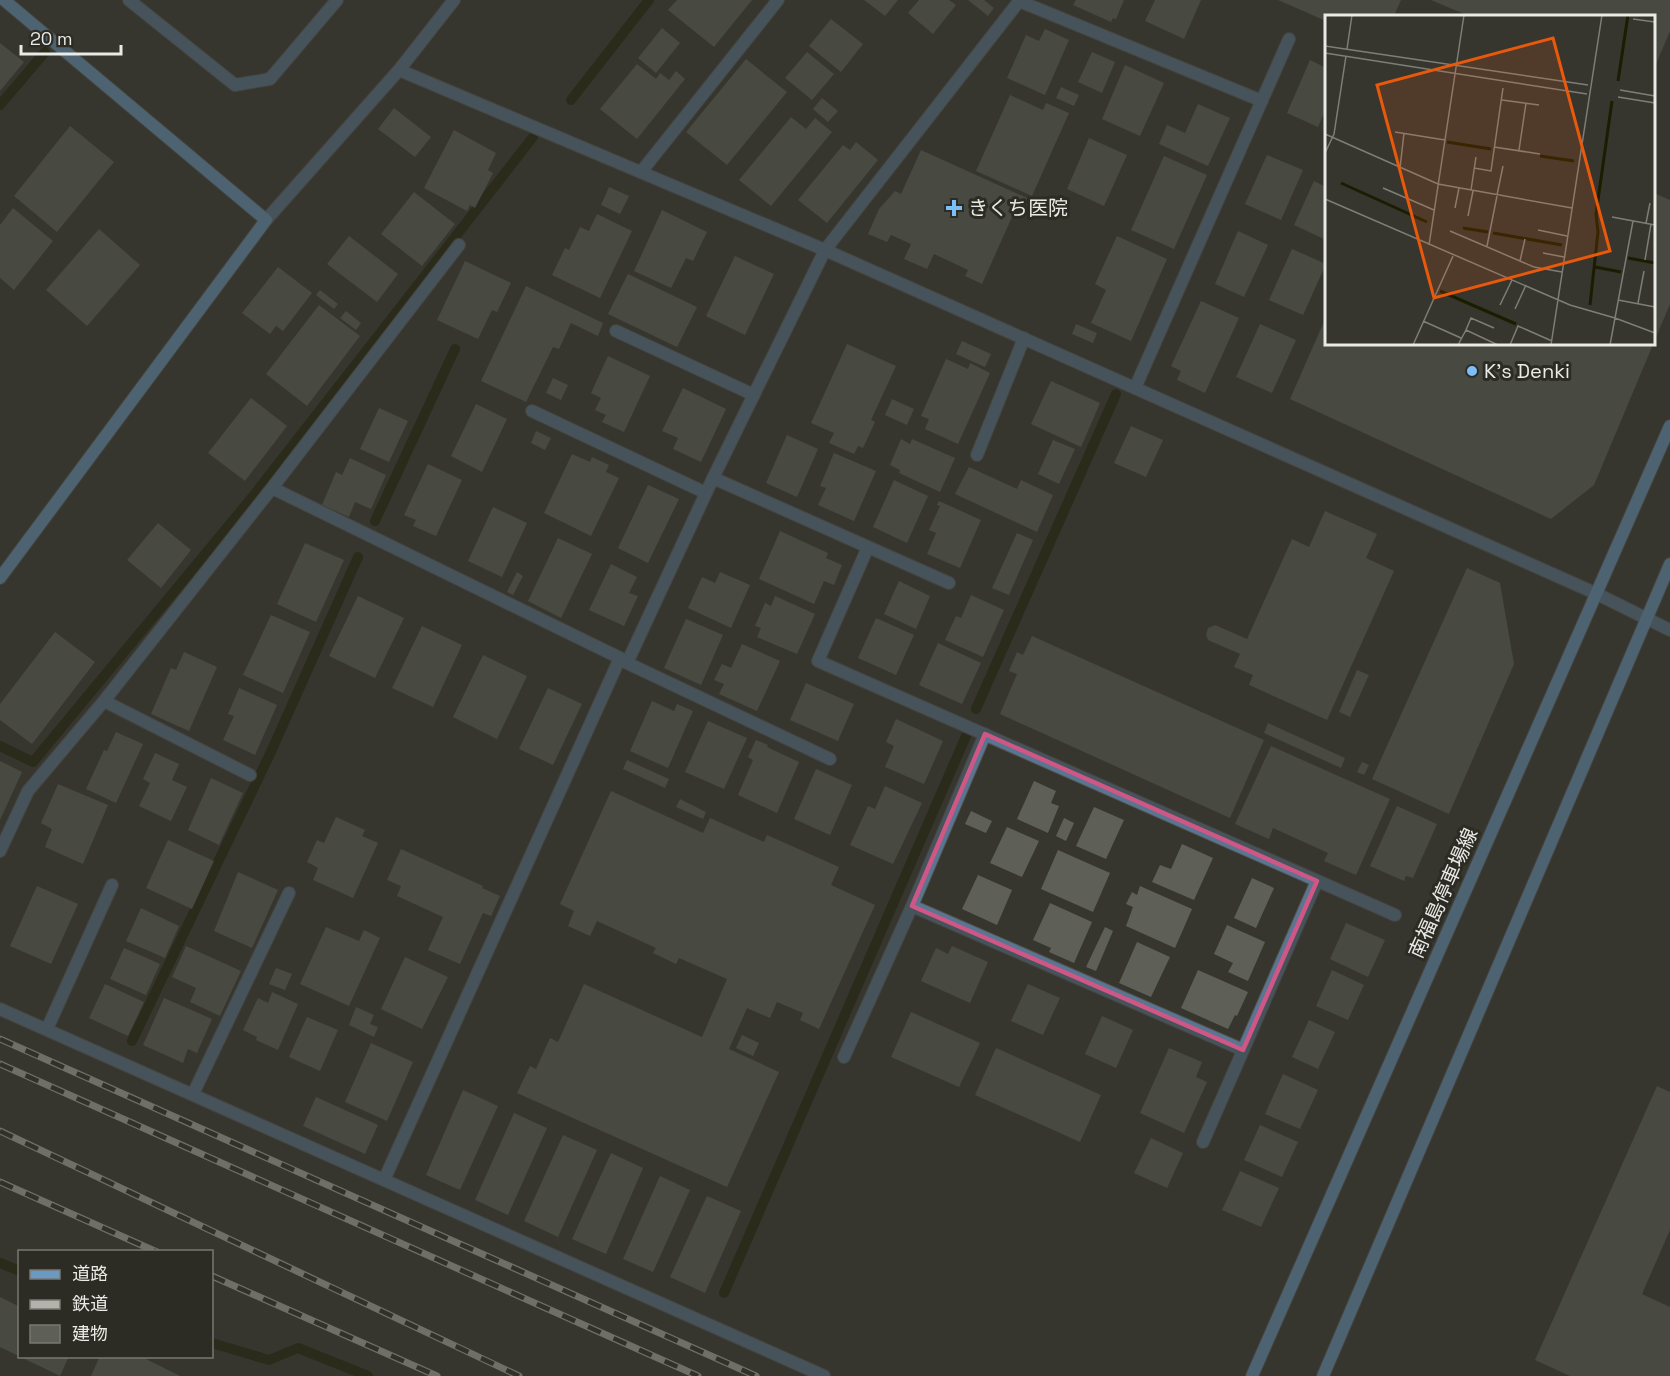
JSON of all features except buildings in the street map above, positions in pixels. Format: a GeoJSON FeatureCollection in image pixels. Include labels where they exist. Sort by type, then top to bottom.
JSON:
{"type":"FeatureCollection","features":[{"type":"Feature","properties":{"kind":"main road"},"geometry":{"type":"LineString","coordinates":[[0,578],[266,220],[4,0]]}},
{"type":"Feature","properties":{"kind":"main road","name":"南福島停車場線"},"geometry":{"type":"LineString","coordinates":[[1252,1376],[1670,426]]}},
{"type":"Feature","properties":{"kind":"main road"},"geometry":{"type":"LineString","coordinates":[[1323,1376],[1670,564]]}},
{"type":"Feature","properties":{"kind":"street"},"geometry":{"type":"LineString","coordinates":[[129,0],[235,85],[270,79],[337,0]]}},
{"type":"Feature","properties":{"kind":"street"},"geometry":{"type":"LineString","coordinates":[[266,220],[399,70],[454,0]]}},
{"type":"Feature","properties":{"kind":"street"},"geometry":{"type":"LineString","coordinates":[[641,172],[778,0]]}},
{"type":"Feature","properties":{"kind":"street"},"geometry":{"type":"LineString","coordinates":[[384,1180],[623,661],[825,250],[1020,1],[1262,101]]}},
{"type":"Feature","properties":{"kind":"street"},"geometry":{"type":"LineString","coordinates":[[1135,388],[1289,39]]}},
{"type":"Feature","properties":{"kind":"street"},"geometry":{"type":"LineString","coordinates":[[399,70],[825,250],[1595,593],[1670,630]]}},
{"type":"Feature","properties":{"kind":"street"},"geometry":{"type":"LineString","coordinates":[[0,851],[28,791],[104,701],[459,245]]}},
{"type":"Feature","properties":{"kind":"street"},"geometry":{"type":"LineString","coordinates":[[616,331],[754,395]]}},
{"type":"Feature","properties":{"kind":"street"},"geometry":{"type":"LineString","coordinates":[[977,455],[1024,338]]}},
{"type":"Feature","properties":{"kind":"street"},"geometry":{"type":"LineString","coordinates":[[532,411],[706,493]]}},
{"type":"Feature","properties":{"kind":"street"},"geometry":{"type":"LineString","coordinates":[[713,478],[949,583]]}},
{"type":"Feature","properties":{"kind":"street"},"geometry":{"type":"LineString","coordinates":[[272,488],[623,661],[830,759]]}},
{"type":"Feature","properties":{"kind":"street"},"geometry":{"type":"LineString","coordinates":[[868,547],[818,661],[1395,915]]}},
{"type":"Feature","properties":{"kind":"street"},"geometry":{"type":"LineString","coordinates":[[104,701],[250,776]]}},
{"type":"Feature","properties":{"kind":"street"},"geometry":{"type":"LineString","coordinates":[[844,1057],[912,906],[985,734]]}},
{"type":"Feature","properties":{"kind":"street"},"geometry":{"type":"LineString","coordinates":[[1203,1142],[1317,881]]}},
{"type":"Feature","properties":{"kind":"street"},"geometry":{"type":"LineString","coordinates":[[46,1029],[112,885]]}},
{"type":"Feature","properties":{"kind":"street"},"geometry":{"type":"LineString","coordinates":[[192,1094],[289,893]]}},
{"type":"Feature","properties":{"kind":"street"},"geometry":{"type":"LineString","coordinates":[[912,906],[1243,1050]]}},
{"type":"Feature","properties":{"kind":"street"},"geometry":{"type":"LineString","coordinates":[[0,1009],[824,1376]]}},
{"type":"Feature","properties":{"kind":"highlighted area"},"geometry":{"type":"Polygon","coordinates":[[[985,734],[1317,881],[1243,1050],[912,906],[985,734]]]}},
{"type":"Feature","properties":{"kind":"waterway"},"geometry":{"type":"LineString","coordinates":[[571,100],[649,0]]}},
{"type":"Feature","properties":{"kind":"waterway"},"geometry":{"type":"LineString","coordinates":[[0,105],[45,52]]}},
{"type":"Feature","properties":{"kind":"waterway"},"geometry":{"type":"LineString","coordinates":[[0,746],[33,762],[254,495],[533,137]]}},
{"type":"Feature","properties":{"kind":"waterway"},"geometry":{"type":"LineString","coordinates":[[375,521],[455,349]]}},
{"type":"Feature","properties":{"kind":"waterway"},"geometry":{"type":"LineString","coordinates":[[976,709],[1116,394]]}},
{"type":"Feature","properties":{"kind":"waterway"},"geometry":{"type":"LineString","coordinates":[[132,1041],[270,754],[358,557]]}},
{"type":"Feature","properties":{"kind":"waterway"},"geometry":{"type":"LineString","coordinates":[[724,1293],[966,736]]}},
{"type":"Feature","properties":{"kind":"waterway"},"geometry":{"type":"LineString","coordinates":[[0,1263],[18,1270]]}},
{"type":"Feature","properties":{"kind":"waterway"},"geometry":{"type":"LineString","coordinates":[[213,1343],[269,1360],[298,1348],[368,1376]]}},
{"type":"Feature","properties":{"kind":"railway"},"geometry":{"type":"LineString","coordinates":[[0,1039],[756,1376]]}},
{"type":"Feature","properties":{"kind":"railway"},"geometry":{"type":"LineString","coordinates":[[0,1064],[698,1376]]}},
{"type":"Feature","properties":{"kind":"railway"},"geometry":{"type":"LineString","coordinates":[[0,1131],[519,1376]]}},
{"type":"Feature","properties":{"kind":"railway"},"geometry":{"type":"LineString","coordinates":[[0,1182],[153,1250]]}},
{"type":"Feature","properties":{"kind":"railway"},"geometry":{"type":"LineString","coordinates":[[213,1276],[437,1376]]}},
{"type":"Feature","properties":{"kind":"place","name":"きくち医院"},"geometry":{"type":"Point","coordinates":[954,208]}},
{"type":"Feature","properties":{"kind":"place","name":"K's Denki"},"geometry":{"type":"Point","coordinates":[1472,371]}}]}
